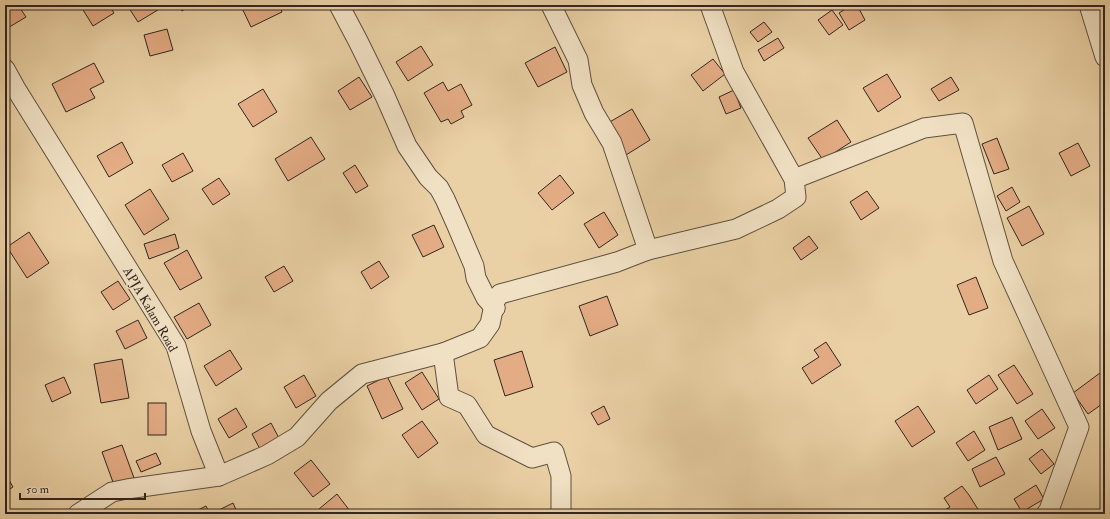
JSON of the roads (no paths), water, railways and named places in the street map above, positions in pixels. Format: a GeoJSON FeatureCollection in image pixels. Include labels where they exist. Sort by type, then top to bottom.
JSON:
{"type":"FeatureCollection","features":[{"type":"Feature","properties":{"kind":"street"},"geometry":{"type":"LineString","coordinates":[[339,5],[385,96],[407,146],[445,199],[458,226],[474,266],[476,278],[486,298],[495,308]]}},
{"type":"Feature","properties":{"kind":"street"},"geometry":{"type":"LineString","coordinates":[[551,5],[578,60],[582,85],[591,106],[612,143],[648,250]]}},
{"type":"Feature","properties":{"kind":"street"},"geometry":{"type":"LineString","coordinates":[[78,514],[112,492],[219,476],[267,455],[297,437],[328,401],[362,374],[443,353],[480,338],[490,324],[493,310],[495,308],[493,303],[500,294],[617,262],[648,250],[736,229],[778,209],[796,197],[794,179],[734,72],[710,5]]}},
{"type":"Feature","properties":{"kind":"street"},"geometry":{"type":"LineString","coordinates":[[1088,5],[1105,57]]}},
{"type":"Feature","properties":{"kind":"street","name":"APJA Kalam Road"},"geometry":{"type":"LineString","coordinates":[[5,69],[11,92],[176,346],[201,431],[219,476]]}},
{"type":"Feature","properties":{"kind":"street"},"geometry":{"type":"LineString","coordinates":[[794,179],[924,128],[963,123],[1003,262],[1079,428],[1049,510],[1046,514]]}},
{"type":"Feature","properties":{"kind":"street"},"geometry":{"type":"LineString","coordinates":[[443,353],[449,398],[467,405],[486,435],[532,458],[554,452],[561,476],[561,514]]}}]}
